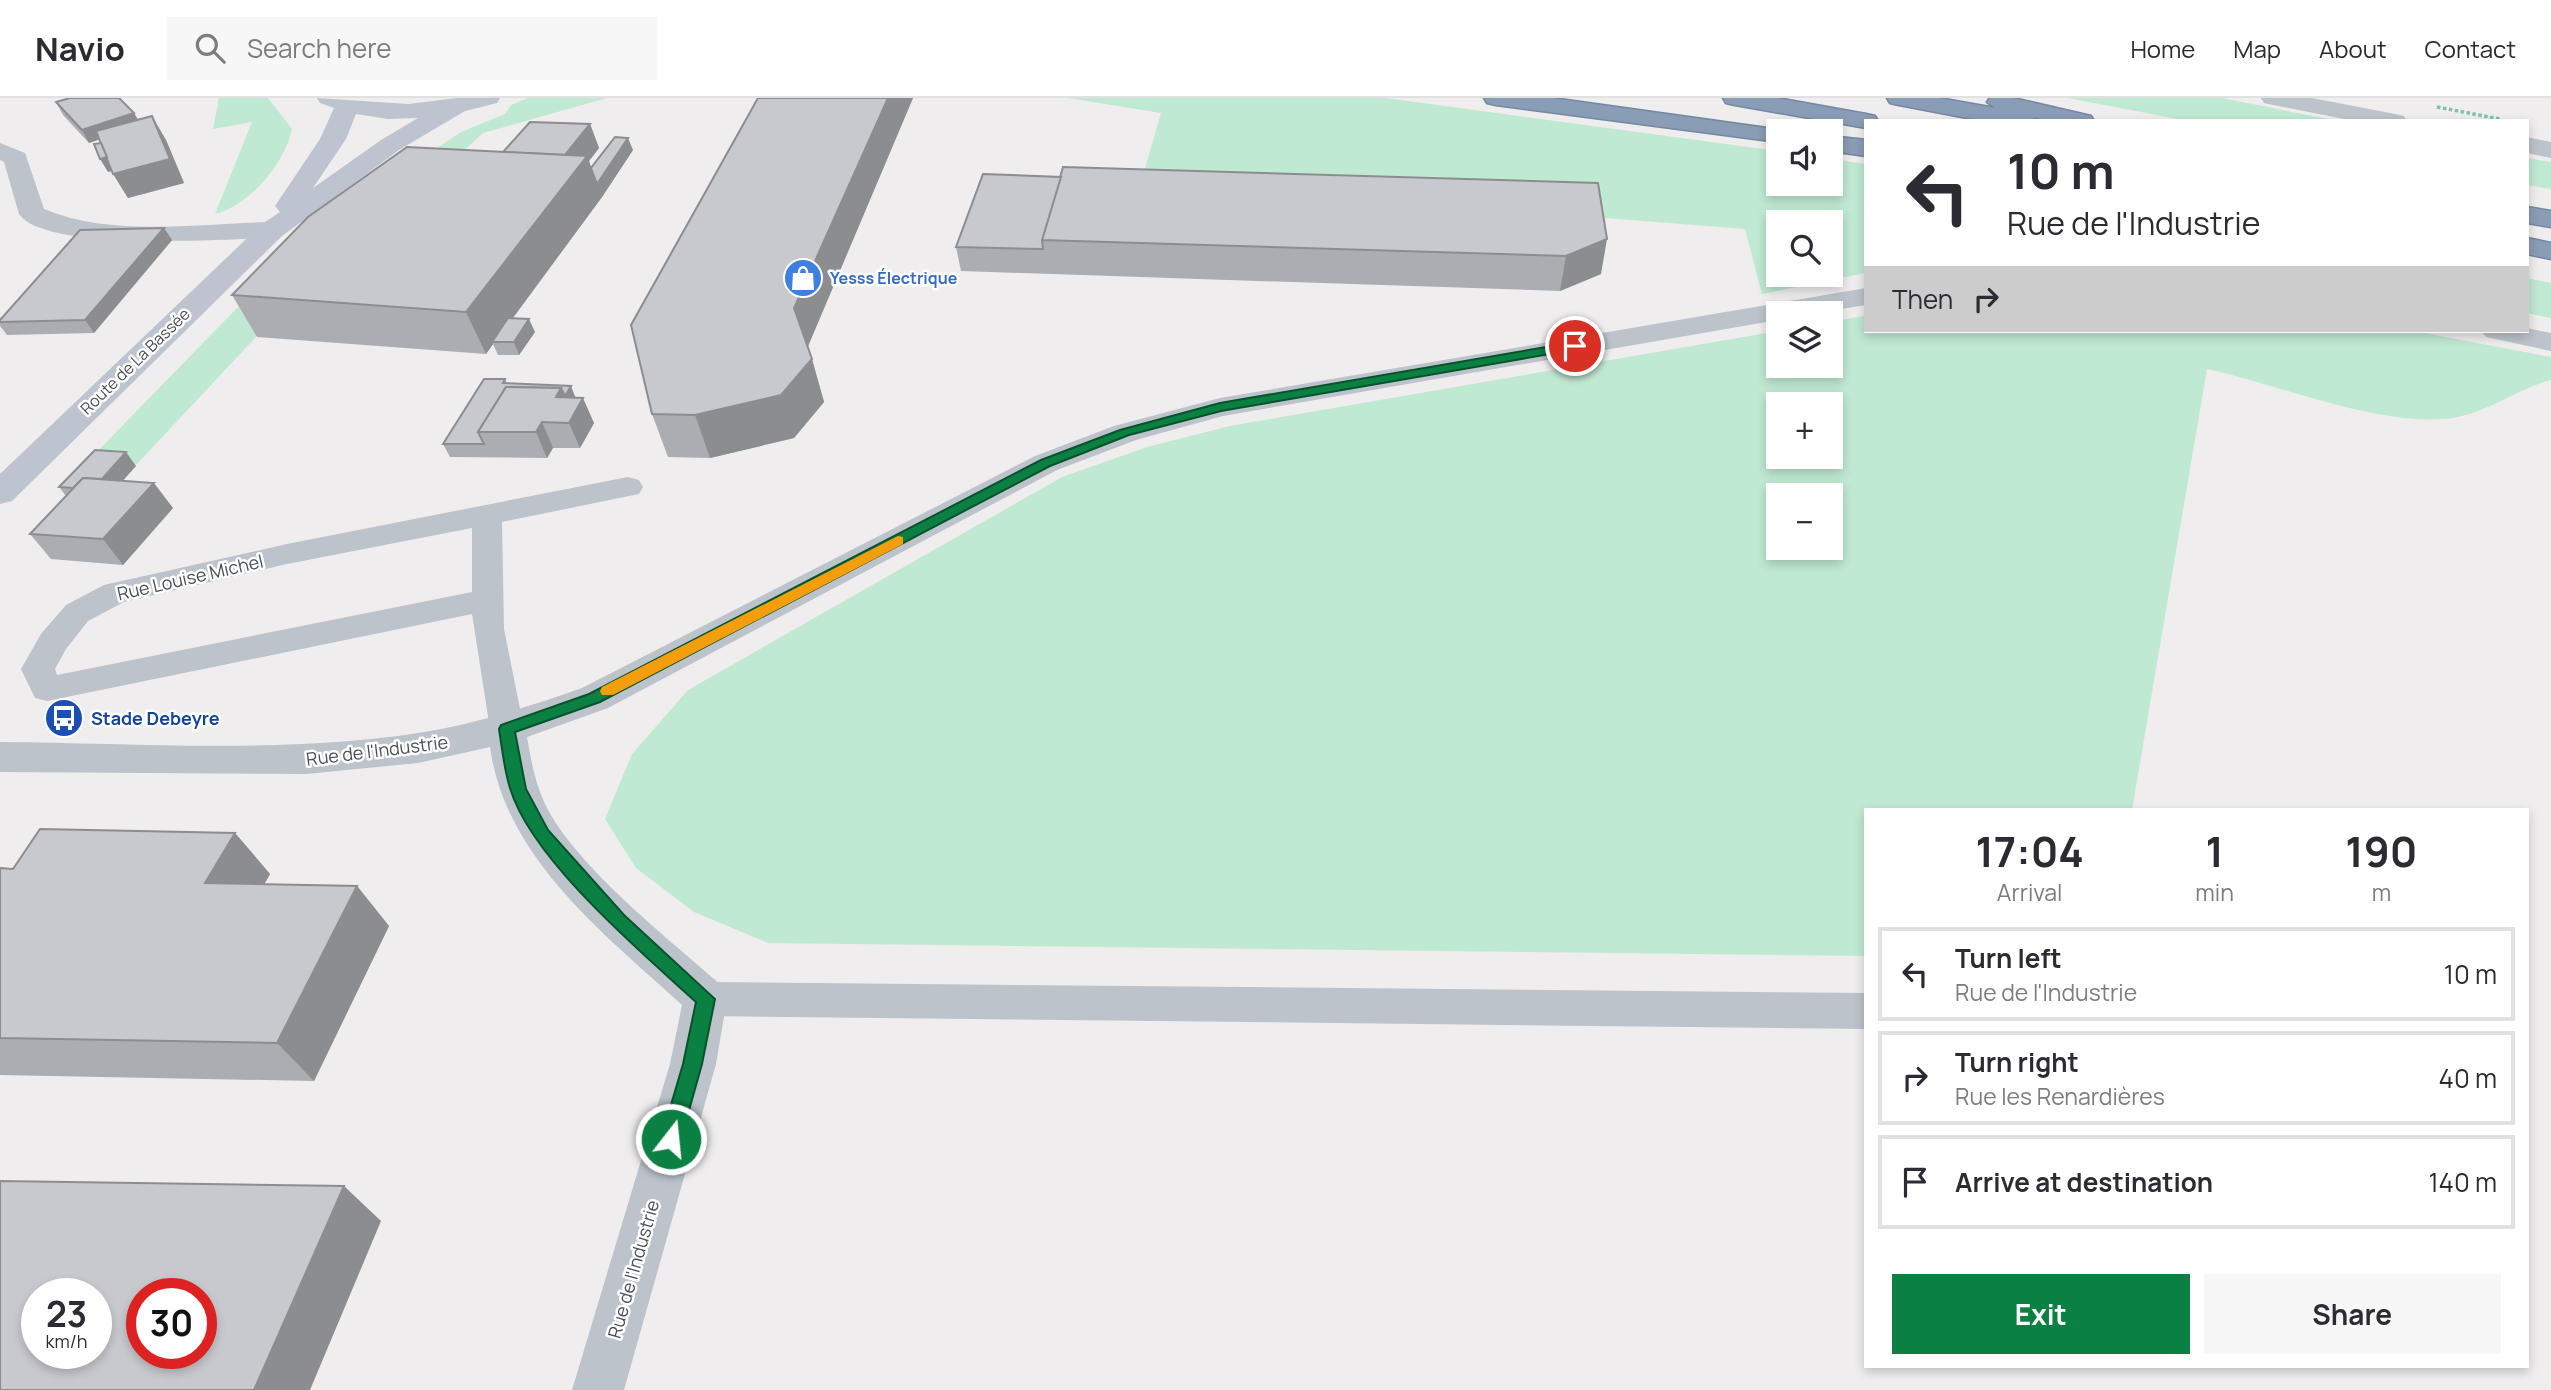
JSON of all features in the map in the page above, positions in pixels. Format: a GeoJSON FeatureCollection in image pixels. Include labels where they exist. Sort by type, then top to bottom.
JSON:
{"type":"FeatureCollection","features":[{"type":"Feature","properties":{"kind":"highway"},"geometry":{"type":"LineString","coordinates":[[1496,98],[1766,133]]}},
{"type":"Feature","properties":{"kind":"highway"},"geometry":{"type":"LineString","coordinates":[[1735,98],[1864,121]]}},
{"type":"Feature","properties":{"kind":"highway"},"geometry":{"type":"LineString","coordinates":[[1899,98],[2013,119]]}},
{"type":"Feature","properties":{"kind":"highway"},"geometry":{"type":"LineString","coordinates":[[1979,98],[2073,119]]}},
{"type":"Feature","properties":{"kind":"highway"},"geometry":{"type":"LineString","coordinates":[[1843,145],[1864,148]]}},
{"type":"Feature","properties":{"kind":"highway"},"geometry":{"type":"LineString","coordinates":[[2529,215],[2551,219]]}},
{"type":"Feature","properties":{"kind":"highway"},"geometry":{"type":"LineString","coordinates":[[2529,246],[2551,251]]}},
{"type":"Feature","properties":{"kind":"main road"},"geometry":{"type":"LineString","coordinates":[[338,102],[379,111],[416,111],[456,106],[488,98]]}},
{"type":"Feature","properties":{"kind":"main road","name":"Route de La Bassée"},"geometry":{"type":"LineString","coordinates":[[272,230],[333,139],[338,102]]}},
{"type":"Feature","properties":{"kind":"main road","name":"Route de La Bassée"},"geometry":{"type":"LineString","coordinates":[[0,493],[272,230],[390,145],[456,106]]}},
{"type":"Feature","properties":{"kind":"street"},"geometry":{"type":"LineString","coordinates":[[2273,98],[2384,119]]}},
{"type":"Feature","properties":{"kind":"street"},"geometry":{"type":"LineString","coordinates":[[2529,145],[2551,149]]}},
{"type":"Feature","properties":{"kind":"street"},"geometry":{"type":"LineString","coordinates":[[0,151],[16,158],[32,214],[64,228],[98,231],[272,230]]}},
{"type":"Feature","properties":{"kind":"street","name":"Rue de l'Industrie"},"geometry":{"type":"LineString","coordinates":[[0,757],[306,760],[418,748],[507,729],[595,698],[1046,463],[1125,433],[1220,407],[1864,296]]}},
{"type":"Feature","properties":{"kind":"street"},"geometry":{"type":"LineString","coordinates":[[2506,333],[2551,342]]}},
{"type":"Feature","properties":{"kind":"street"},"geometry":{"type":"LineString","coordinates":[[507,729],[518,789],[542,834],[618,920],[705,999]]}},
{"type":"Feature","properties":{"kind":"street","name":"Rue de l'Industrie"},"geometry":{"type":"LineString","coordinates":[[598,1390],[693,1064],[705,999]]}},
{"type":"Feature","properties":{"kind":"lane","name":"Rue Louise Michel"},"geometry":{"type":"LineString","coordinates":[[485,600],[47,689],[38,670],[53,642],[77,613],[115,593],[287,554],[628,487]]}},
{"type":"Feature","properties":{"kind":"lane"},"geometry":{"type":"LineString","coordinates":[[487,515],[485,600],[507,729]]}},
{"type":"Feature","properties":{"kind":"lane"},"geometry":{"type":"LineString","coordinates":[[705,999],[1864,1011]]}},
{"type":"Feature","properties":{"kind":"path"},"geometry":{"type":"LineString","coordinates":[[2430,106],[2501,119]]}},
{"type":"Feature","properties":{"kind":"green space"},"geometry":{"type":"Polygon","coordinates":[[[219,98],[268,98],[292,129],[282,155],[264,181],[241,202],[215,214],[252,122],[213,129],[219,98]]]}},
{"type":"Feature","properties":{"kind":"green space"},"geometry":{"type":"Polygon","coordinates":[[[528,98],[607,98],[483,133],[425,187],[330,258],[136,465],[87,462],[274,270],[377,188],[461,132],[505,114],[511,105],[528,98]]]}},
{"type":"Feature","properties":{"kind":"green space"},"geometry":{"type":"Polygon","coordinates":[[[1068,98],[1386,98],[1766,149],[1766,196],[1843,196],[1843,161],[1864,164],[1864,273],[1843,277],[1843,210],[1766,210],[1766,287],[1796,287],[1762,294],[1745,229],[1592,217],[1135,203],[1161,113],[1068,98]]]}},
{"type":"Feature","properties":{"kind":"green space"},"geometry":{"type":"Polygon","coordinates":[[[2068,98],[2222,98],[2328,119],[2178,119],[2068,98]]]}},
{"type":"Feature","properties":{"kind":"green space"},"geometry":{"type":"Polygon","coordinates":[[[2529,158],[2551,162],[2551,189],[2529,185],[2529,158]]]}},
{"type":"Feature","properties":{"kind":"green space"},"geometry":{"type":"Polygon","coordinates":[[[2529,278],[2551,283],[2551,318],[2529,313],[2529,278]]]}},
{"type":"Feature","properties":{"kind":"green space"},"geometry":{"type":"Polygon","coordinates":[[[1864,316],[1864,333],[2425,333],[2551,357],[2551,380],[2465,415],[2424,419],[2362,411],[2207,369],[2132,808],[1864,808],[1864,956],[768,943],[694,912],[636,868],[605,819],[632,754],[688,690],[1062,477],[1147,447],[1230,426],[1766,333],[1766,378],[1843,378],[1843,320],[1864,316]]]}},
{"type":"Feature","properties":{"kind":"building"},"geometry":{"type":"Polygon","coordinates":[[[70,98],[119,98],[134,113],[82,130],[56,102],[70,98]]]}},
{"type":"Feature","properties":{"kind":"building"},"geometry":{"type":"Polygon","coordinates":[[[758,98],[888,98],[794,308],[812,359],[781,395],[695,415],[652,414],[631,325],[758,98]]]}},
{"type":"Feature","properties":{"kind":"building"},"geometry":{"type":"Polygon","coordinates":[[[152,116],[170,159],[113,174],[96,131],[152,116]]]}},
{"type":"Feature","properties":{"kind":"building"},"geometry":{"type":"Polygon","coordinates":[[[530,122],[590,124],[565,155],[503,152],[530,122]]]}},
{"type":"Feature","properties":{"kind":"building"},"geometry":{"type":"Polygon","coordinates":[[[615,137],[628,138],[597,184],[591,168],[615,137]]]}},
{"type":"Feature","properties":{"kind":"building"},"geometry":{"type":"Polygon","coordinates":[[[101,143],[107,157],[100,159],[94,144],[101,143]]]}},
{"type":"Feature","properties":{"kind":"building"},"geometry":{"type":"Polygon","coordinates":[[[407,147],[587,156],[466,312],[232,295],[308,217],[407,147]]]}},
{"type":"Feature","properties":{"kind":"building"},"geometry":{"type":"Polygon","coordinates":[[[1063,167],[1598,183],[1607,239],[1566,256],[1042,240],[1063,167]]]}},
{"type":"Feature","properties":{"kind":"building"},"geometry":{"type":"Polygon","coordinates":[[[983,174],[1061,177],[1042,240],[1043,249],[956,247],[983,174]]]}},
{"type":"Feature","properties":{"kind":"building"},"geometry":{"type":"Polygon","coordinates":[[[164,228],[85,320],[0,322],[80,230],[164,228]]]}},
{"type":"Feature","properties":{"kind":"building"},"geometry":{"type":"Polygon","coordinates":[[[508,318],[529,319],[514,342],[492,342],[508,318]]]}},
{"type":"Feature","properties":{"kind":"building"},"geometry":{"type":"Polygon","coordinates":[[[484,379],[505,379],[503,383],[571,386],[565,396],[561,388],[506,387],[478,432],[484,444],[443,444],[484,379]]]}},
{"type":"Feature","properties":{"kind":"building"},"geometry":{"type":"Polygon","coordinates":[[[506,387],[561,388],[556,397],[583,398],[569,423],[542,422],[536,432],[478,432],[506,387]]]}},
{"type":"Feature","properties":{"kind":"building"},"geometry":{"type":"Polygon","coordinates":[[[95,450],[126,452],[102,479],[83,478],[73,488],[59,487],[95,450]]]}},
{"type":"Feature","properties":{"kind":"building"},"geometry":{"type":"Polygon","coordinates":[[[83,478],[154,483],[103,539],[30,534],[83,478]]]}},
{"type":"Feature","properties":{"kind":"building"},"geometry":{"type":"Polygon","coordinates":[[[40,829],[235,833],[205,883],[357,886],[277,1043],[0,1038],[0,868],[13,869],[40,829]]]}},
{"type":"Feature","properties":{"kind":"building"},"geometry":{"type":"Polygon","coordinates":[[[0,1181],[344,1186],[254,1390],[0,1390],[0,1181]]]}},
{"type":"Feature","properties":{"kind":"slow traffic"},"geometry":{"type":"LineString","coordinates":[[608,691],[898,541]]}},
{"type":"Feature","properties":{"kind":"place","name":"Yesss Électrique"},"geometry":{"type":"Point","coordinates":[803,278]}},
{"type":"Feature","properties":{"kind":"place","name":"Stade Debeyre"},"geometry":{"type":"Point","coordinates":[64,718]}},
{"type":"Feature","properties":{"kind":"route"},"geometry":{"type":"LineString","coordinates":[[671,1139],[693,1064],[705,999],[618,920],[542,834],[518,789],[507,729],[595,698],[1046,463],[1125,433],[1220,407],[1575,346]]}}]}
